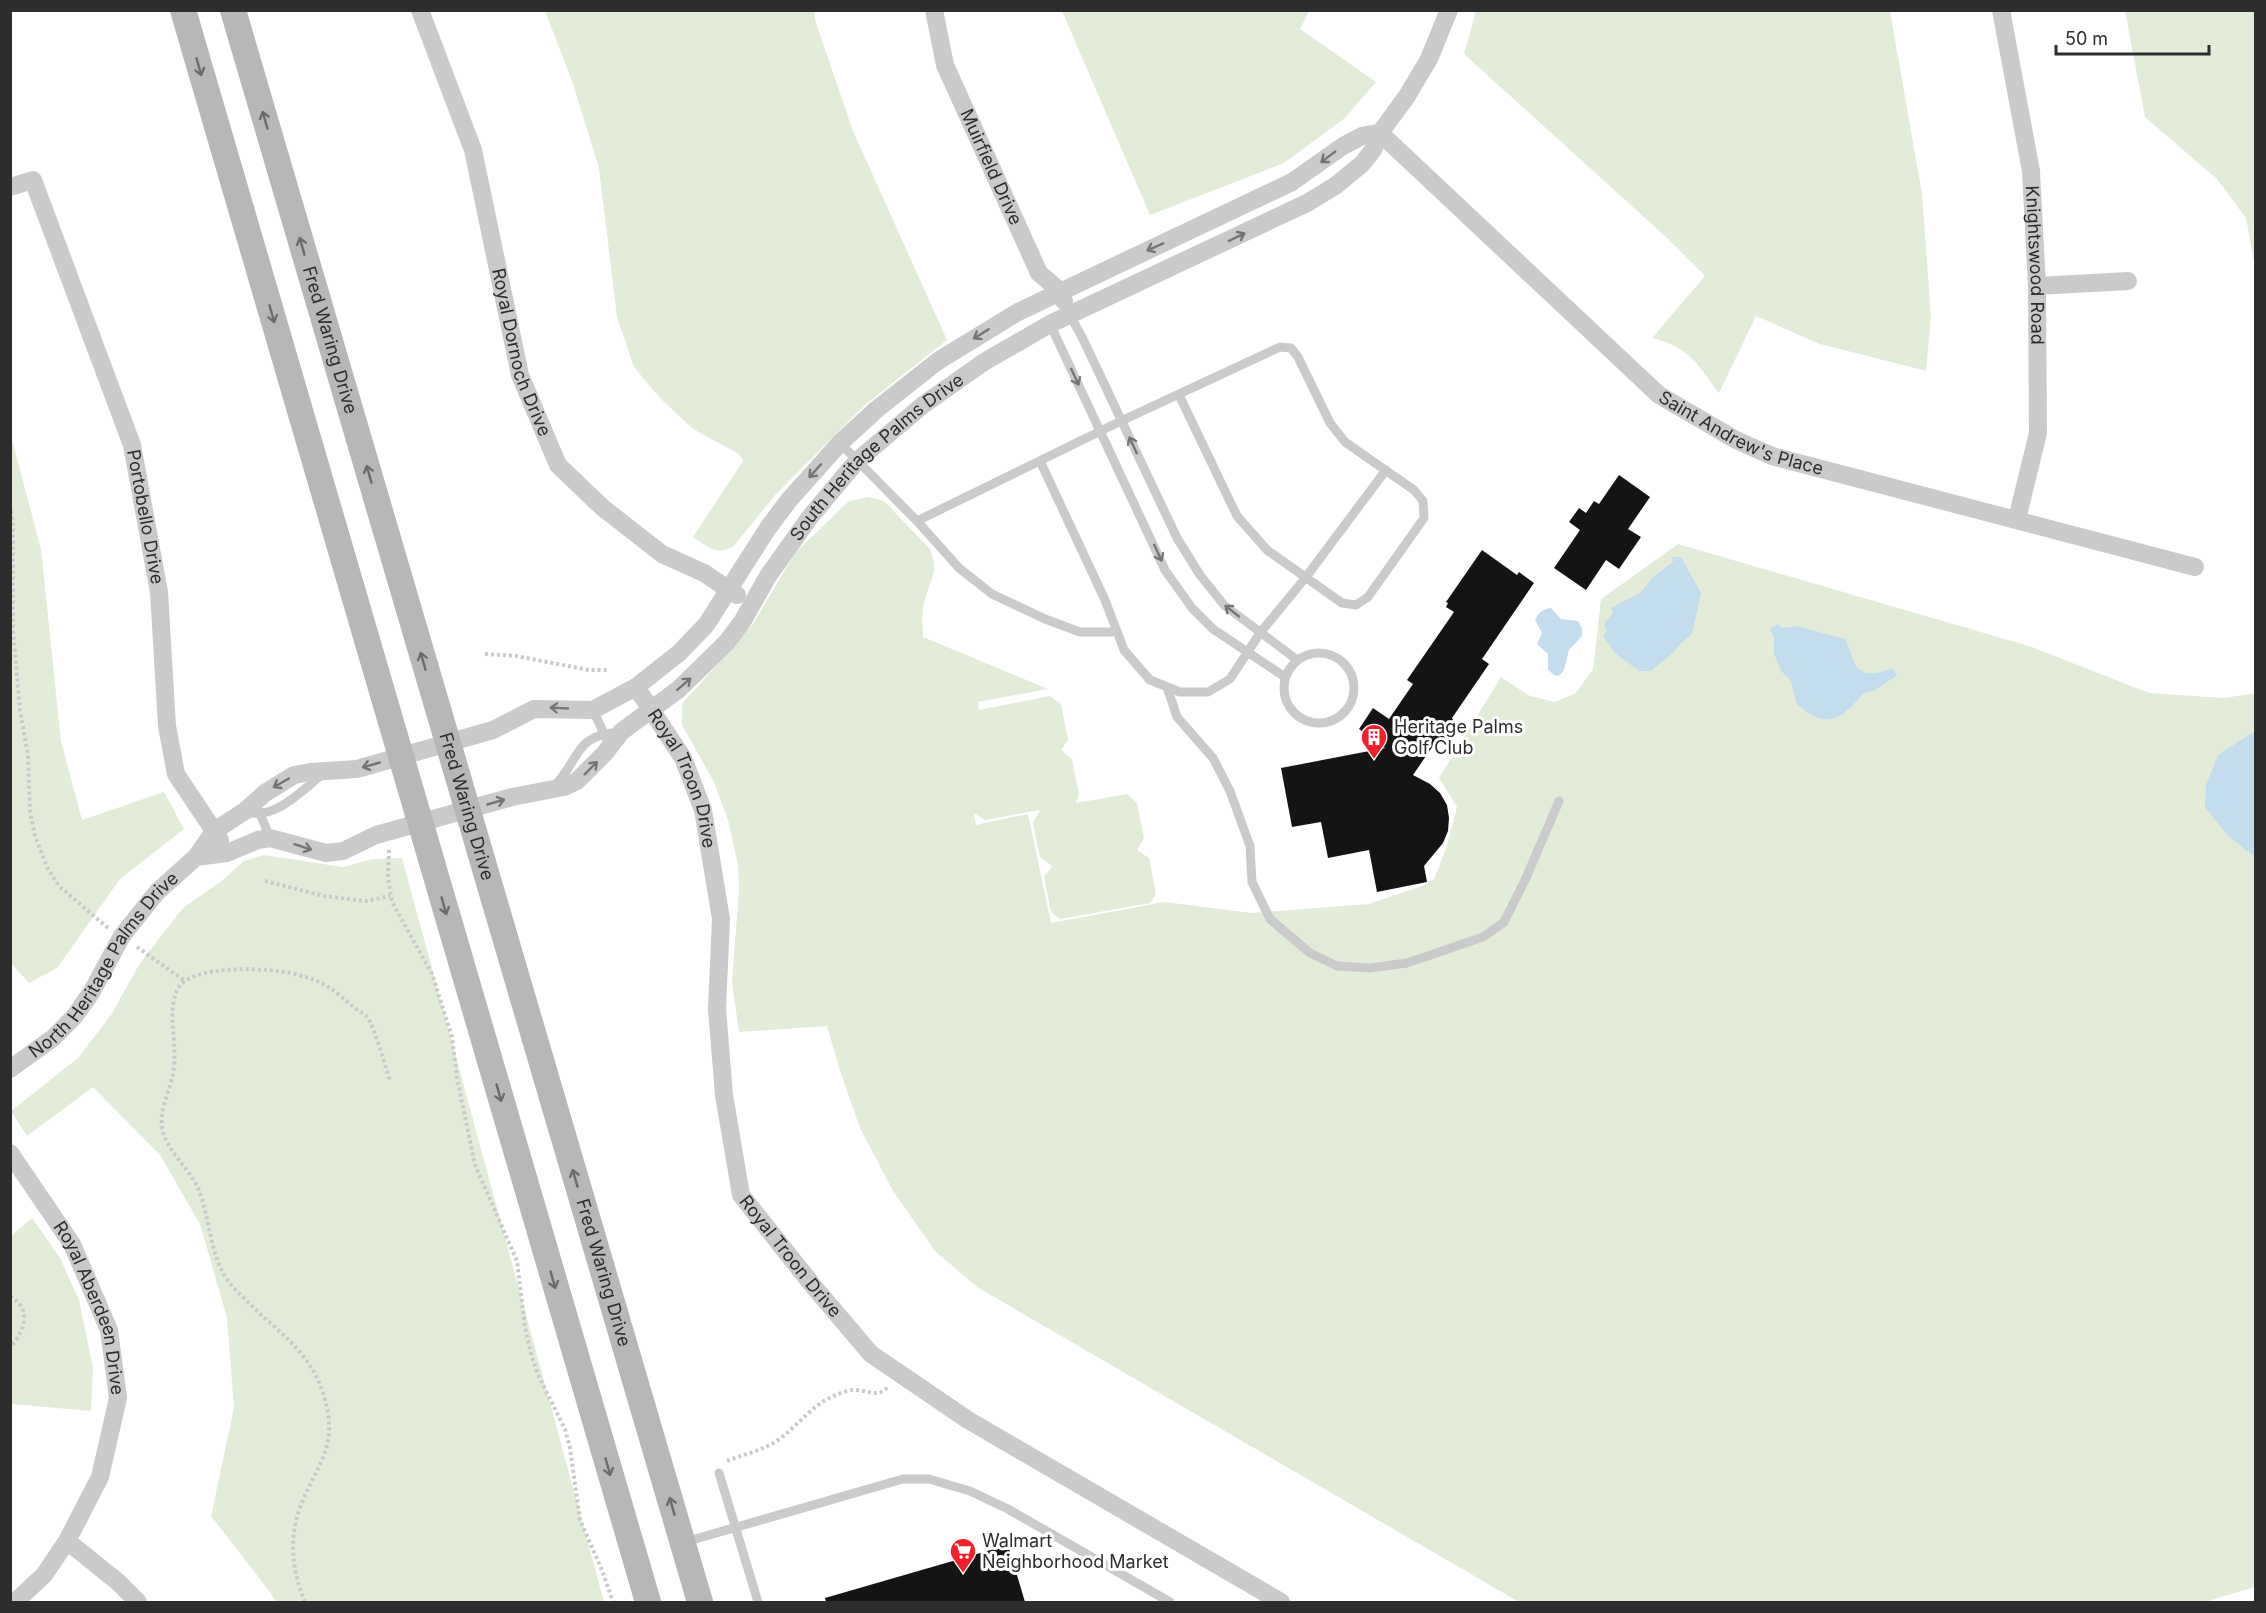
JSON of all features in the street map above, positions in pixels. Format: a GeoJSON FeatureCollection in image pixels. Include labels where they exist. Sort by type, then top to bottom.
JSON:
{"type":"FeatureCollection","features":[{"type":"Feature","properties":{"kind":"main road"},"geometry":{"type":"LineString","coordinates":[[183,10],[648,1602]]}},
{"type":"Feature","properties":{"kind":"main road","name":"Fred Waring Drive"},"geometry":{"type":"LineString","coordinates":[[233,10],[700,1602]]}},
{"type":"Feature","properties":{"kind":"street","name":"Royal Dornoch Drive"},"geometry":{"type":"LineString","coordinates":[[420,10],[473,150],[520,375],[558,465],[603,507],[662,554],[704,573],[751,604]]}},
{"type":"Feature","properties":{"kind":"street","name":"Muirfield Drive"},"geometry":{"type":"LineString","coordinates":[[934,10],[945,65],[1039,273],[1052,295]]}},
{"type":"Feature","properties":{"kind":"street","name":"South Heritage Palms Drive"},"geometry":{"type":"LineString","coordinates":[[420,823],[512,797],[551,790],[577,781],[589,771],[612,737],[652,711],[711,660],[727,642],[785,549],[857,461],[954,382],[1069,314],[1124,291],[1307,203],[1335,186],[1362,164],[1373,150],[1380,133],[1407,96],[1429,59],[1449,10]]}},
{"type":"Feature","properties":{"kind":"street","name":"Knightswood Road"},"geometry":{"type":"LineString","coordinates":[[2001,10],[2031,171],[2037,286],[2038,433],[2017,519]]}},
{"type":"Feature","properties":{"kind":"street","name":"South Heritage Palms Drive"},"geometry":{"type":"LineString","coordinates":[[447,744],[493,730],[534,709],[593,710],[636,687],[679,653],[706,625],[748,557],[789,500],[840,443],[877,409],[938,361],[1000,322],[1052,295],[1292,182],[1343,146],[1362,136],[1380,133]]}},
{"type":"Feature","properties":{"kind":"street","name":"Saint Andrew's Place"},"geometry":{"type":"LineString","coordinates":[[1380,133],[1659,395],[1736,440],[1772,456],[2194,567]]}},
{"type":"Feature","properties":{"kind":"street","name":"Portobello Drive"},"geometry":{"type":"LineString","coordinates":[[10,187],[33,180],[132,445],[159,592],[167,726],[176,774],[227,853]]}},
{"type":"Feature","properties":{"kind":"street"},"geometry":{"type":"LineString","coordinates":[[2037,286],[2128,281]]}},
{"type":"Feature","properties":{"kind":"street"},"geometry":{"type":"LineString","coordinates":[[1052,295],[1069,314]]}},
{"type":"Feature","properties":{"kind":"street"},"geometry":{"type":"LineString","coordinates":[[1050,324],[1052,295]]}},
{"type":"Feature","properties":{"kind":"street","name":"Royal Troon Drive"},"geometry":{"type":"LineString","coordinates":[[636,687],[683,758],[703,810],[721,919],[718,1020],[724,1095],[741,1195],[871,1354],[968,1420],[1281,1602]]}},
{"type":"Feature","properties":{"kind":"street","name":"North Heritage Palms Drive"},"geometry":{"type":"LineString","coordinates":[[10,1069],[53,1038],[74,1017],[91,993],[122,936],[157,892],[196,857],[214,831],[253,808],[294,775],[357,769],[447,744]]}},
{"type":"Feature","properties":{"kind":"street"},"geometry":{"type":"LineString","coordinates":[[270,838],[326,853],[343,851],[376,835],[420,823]]}},
{"type":"Feature","properties":{"kind":"street","name":"North Heritage Palms Drive"},"geometry":{"type":"LineString","coordinates":[[196,857],[227,853],[258,840],[270,838]]}},
{"type":"Feature","properties":{"kind":"street","name":"Royal Aberdeen Drive"},"geometry":{"type":"LineString","coordinates":[[10,1153],[72,1244],[109,1330],[118,1398],[100,1477],[67,1541],[44,1575],[15,1602]]}},
{"type":"Feature","properties":{"kind":"street"},"geometry":{"type":"LineString","coordinates":[[67,1541],[118,1582],[138,1602]]}},
{"type":"Feature","properties":{"kind":"lane"},"geometry":{"type":"LineString","coordinates":[[1069,314],[1177,538],[1200,575],[1224,605],[1296,659]]}},
{"type":"Feature","properties":{"kind":"lane"},"geometry":{"type":"LineString","coordinates":[[1050,324],[1165,570],[1192,608],[1213,629],[1285,677]]}},
{"type":"Feature","properties":{"kind":"lane"},"geometry":{"type":"LineString","coordinates":[[917,521],[1100,431],[1280,347],[1291,348],[1298,357],[1330,423],[1345,442],[1414,490],[1424,501],[1424,518],[1368,597],[1356,605],[1342,603],[1267,549],[1237,516],[1179,395]]}},
{"type":"Feature","properties":{"kind":"lane"},"geometry":{"type":"LineString","coordinates":[[840,443],[917,521],[959,568],[992,594],[1045,619],[1080,632],[1117,632]]}},
{"type":"Feature","properties":{"kind":"lane"},"geometry":{"type":"LineString","coordinates":[[1040,461],[1105,600],[1124,650],[1150,680],[1180,692],[1208,692],[1230,679],[1260,633],[1306,577],[1386,470]]}},
{"type":"Feature","properties":{"kind":"lane"},"geometry":{"type":"LineString","coordinates":[[1308,653],[1331,654],[1349,669],[1354,692],[1351,703],[1345,712],[1324,723],[1312,723],[1301,719],[1285,701],[1283,689],[1285,677],[1296,659],[1308,653]]}},
{"type":"Feature","properties":{"kind":"lane"},"geometry":{"type":"LineString","coordinates":[[1167,687],[1178,717],[1213,758],[1230,790],[1250,846],[1252,882],[1270,919],[1310,953],[1337,966],[1370,968],[1407,963],[1483,937],[1504,922],[1526,878],[1558,801]]}},
{"type":"Feature","properties":{"kind":"lane"},"geometry":{"type":"LineString","coordinates":[[593,710],[612,737]]}},
{"type":"Feature","properties":{"kind":"lane"},"geometry":{"type":"LineString","coordinates":[[253,808],[270,838]]}},
{"type":"Feature","properties":{"kind":"lane"},"geometry":{"type":"LineString","coordinates":[[719,1473],[758,1602]]}},
{"type":"Feature","properties":{"kind":"lane"},"geometry":{"type":"LineString","coordinates":[[682,1543],[903,1479],[929,1479],[970,1491],[1008,1509],[1170,1602]]}},
{"type":"Feature","properties":{"kind":"path"},"geometry":{"type":"LineString","coordinates":[[10,505],[13,522],[13,633],[20,710],[28,755],[30,811],[35,836],[48,869],[59,886],[100,923],[185,981]]}},
{"type":"Feature","properties":{"kind":"path"},"geometry":{"type":"LineString","coordinates":[[485,654],[516,656],[589,670],[607,670]]}},
{"type":"Feature","properties":{"kind":"path"},"geometry":{"type":"LineString","coordinates":[[389,850],[391,896],[395,908],[432,974],[452,1037],[457,1078],[475,1165],[517,1261],[525,1327],[531,1354],[539,1377],[568,1438],[580,1520],[613,1602]]}},
{"type":"Feature","properties":{"kind":"path"},"geometry":{"type":"LineString","coordinates":[[265,881],[324,896],[366,901],[391,896]]}},
{"type":"Feature","properties":{"kind":"path"},"geometry":{"type":"LineString","coordinates":[[305,1602],[292,1547],[295,1524],[301,1505],[323,1463],[327,1450],[328,1416],[324,1395],[302,1352],[249,1304],[223,1273],[200,1192],[191,1174],[167,1142],[163,1132],[163,1113],[174,1073],[173,1029],[177,990],[192,977],[253,968],[288,972],[312,978],[328,985],[368,1017],[390,1081]]}},
{"type":"Feature","properties":{"kind":"path"},"geometry":{"type":"LineString","coordinates":[[10,1296],[18,1301],[25,1315],[21,1333],[10,1348]]}},
{"type":"Feature","properties":{"kind":"path"},"geometry":{"type":"LineString","coordinates":[[719,1473],[723,1464],[768,1446],[824,1401],[835,1395],[854,1390],[879,1393],[885,1390],[899,1373]]}},
{"type":"Feature","properties":{"kind":"green space"},"geometry":{"type":"Polygon","coordinates":[[[545,11],[814,11],[816,23],[853,131],[947,340],[865,405],[776,494],[733,547],[722,550],[712,549],[693,537],[743,461],[739,454],[693,429],[659,397],[634,367],[617,317],[599,168],[573,84],[545,11]]]}},
{"type":"Feature","properties":{"kind":"green space"},"geometry":{"type":"Polygon","coordinates":[[[1062,11],[1309,11],[1300,29],[1376,82],[1345,118],[1284,163],[1150,215],[1062,11]]]}},
{"type":"Feature","properties":{"kind":"green space"},"geometry":{"type":"Polygon","coordinates":[[[1476,11],[1890,11],[1922,194],[1931,317],[1926,371],[1820,344],[1756,316],[1719,393],[1692,358],[1676,347],[1652,338],[1705,276],[1666,237],[1464,54],[1476,11]]]}},
{"type":"Feature","properties":{"kind":"green space"},"geometry":{"type":"Polygon","coordinates":[[[2125,11],[2255,11],[2255,267],[2246,218],[2217,179],[2145,117],[2125,11]]]}},
{"type":"Feature","properties":{"kind":"green space"},"geometry":{"type":"Polygon","coordinates":[[[11,436],[41,549],[61,741],[82,820],[164,792],[184,829],[120,879],[57,968],[29,983],[10,962],[11,436]]]}},
{"type":"Feature","properties":{"kind":"green space"},"geometry":{"type":"Polygon","coordinates":[[[869,497],[884,501],[929,548],[934,569],[924,603],[923,637],[1048,689],[978,702],[979,710],[1050,696],[1061,704],[1068,740],[1061,750],[1072,759],[1079,795],[1076,803],[1127,794],[1137,803],[1144,838],[1137,850],[1149,858],[1156,894],[1150,903],[1060,919],[1051,912],[1044,877],[1052,866],[1040,857],[1033,823],[1040,810],[985,820],[974,813],[976,825],[1028,814],[1051,923],[1165,902],[1252,913],[1369,904],[1422,886],[1434,879],[1446,849],[1457,807],[1439,778],[1501,677],[1530,696],[1555,702],[1576,693],[1593,669],[1601,599],[1678,544],[2032,647],[2149,693],[2224,698],[2255,693],[2255,1587],[2205,1602],[1519,1602],[977,1287],[935,1251],[893,1191],[860,1128],[827,1026],[739,1032],[732,982],[739,891],[738,865],[728,820],[714,782],[682,725],[682,704],[753,624],[795,553],[849,501],[869,497]]]}},
{"type":"Feature","properties":{"kind":"green space"},"geometry":{"type":"Polygon","coordinates":[[[264,855],[343,867],[373,859],[402,858],[604,1602],[276,1602],[211,1516],[234,1408],[227,1318],[200,1224],[160,1155],[93,1087],[27,1136],[11,1111],[78,1058],[111,1015],[140,963],[183,908],[223,880],[244,861],[264,855]]]}},
{"type":"Feature","properties":{"kind":"green space"},"geometry":{"type":"Polygon","coordinates":[[[32,1218],[60,1258],[79,1300],[93,1368],[91,1411],[11,1404],[11,1236],[32,1218]]]}},
{"type":"Feature","properties":{"kind":"water"},"geometry":{"type":"Polygon","coordinates":[[[1672,557],[1681,557],[1701,593],[1692,634],[1651,671],[1639,671],[1615,653],[1603,636],[1607,631],[1604,624],[1613,613],[1611,608],[1640,593],[1654,576],[1673,562],[1672,557]]]}},
{"type":"Feature","properties":{"kind":"water"},"geometry":{"type":"Polygon","coordinates":[[[1551,608],[1561,619],[1578,621],[1582,628],[1582,636],[1569,650],[1564,670],[1559,676],[1548,670],[1548,654],[1537,644],[1542,633],[1535,620],[1541,611],[1551,608]]]}},
{"type":"Feature","properties":{"kind":"water"},"geometry":{"type":"Polygon","coordinates":[[[1778,624],[1782,628],[1797,626],[1845,639],[1854,662],[1861,671],[1876,673],[1892,668],[1897,676],[1877,689],[1864,693],[1849,709],[1837,717],[1824,719],[1813,716],[1796,703],[1791,681],[1781,671],[1774,654],[1774,638],[1770,629],[1778,624]]]}},
{"type":"Feature","properties":{"kind":"water"},"geometry":{"type":"Polygon","coordinates":[[[2255,731],[2255,857],[2228,836],[2205,807],[2206,785],[2218,755],[2255,731]]]}},
{"type":"Feature","properties":{"kind":"building"},"geometry":{"type":"Polygon","coordinates":[[[1619,475],[1650,497],[1628,529],[1641,537],[1619,569],[1606,560],[1586,590],[1554,568],[1580,530],[1569,522],[1579,508],[1586,513],[1594,501],[1599,504],[1619,475]]]}},
{"type":"Feature","properties":{"kind":"building","name":"Heritage Palms Golf Club"},"geometry":{"type":"Polygon","coordinates":[[[1482,550],[1517,575],[1519,572],[1534,583],[1482,659],[1489,664],[1452,718],[1456,725],[1455,736],[1449,740],[1437,740],[1413,775],[1430,784],[1440,793],[1447,805],[1449,818],[1448,831],[1443,843],[1424,866],[1427,882],[1377,892],[1369,850],[1328,858],[1321,822],[1292,827],[1281,768],[1385,748],[1359,729],[1373,708],[1389,719],[1413,684],[1407,680],[1454,612],[1446,607],[1448,603],[1446,602],[1482,550]]]}},
{"type":"Feature","properties":{"kind":"building","name":"Walmart Neighborhood Market"},"geometry":{"type":"Polygon","coordinates":[[[1008,1545],[1025,1602],[826,1602],[825,1598],[1008,1545]]]}},
{"type":"Feature","properties":{"kind":"place","name":"Heritage Palms Golf Club"},"geometry":{"type":"Point","coordinates":[1374,760]}},
{"type":"Feature","properties":{"kind":"place","name":"Walmart Neighborhood Market"},"geometry":{"type":"Point","coordinates":[963,1574]}}]}
